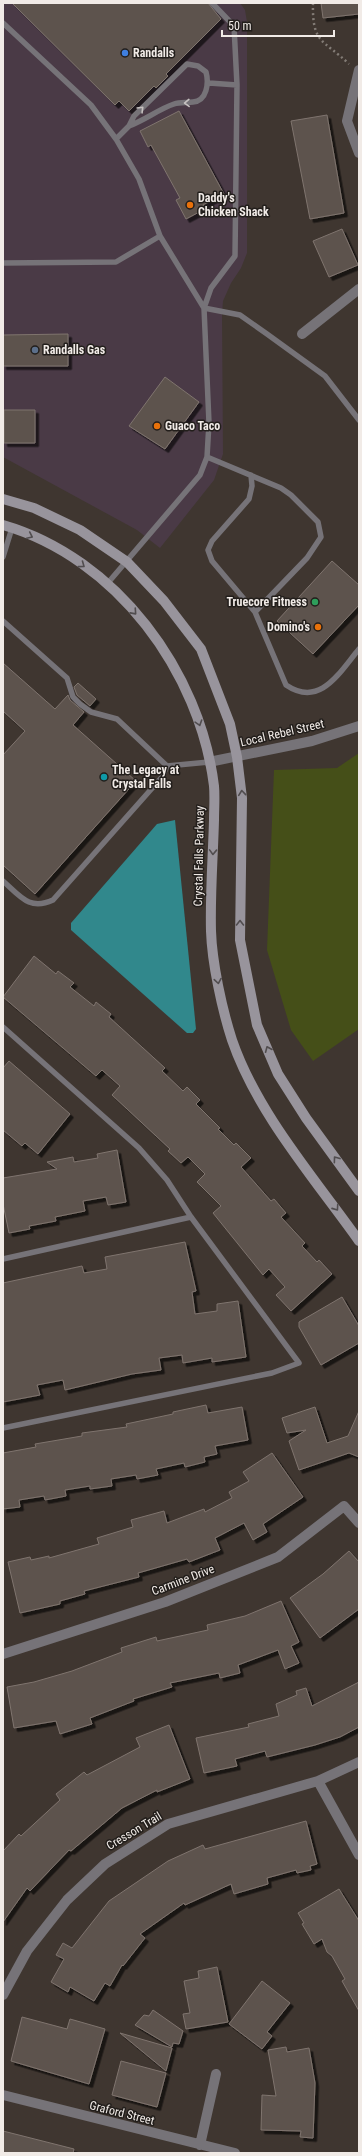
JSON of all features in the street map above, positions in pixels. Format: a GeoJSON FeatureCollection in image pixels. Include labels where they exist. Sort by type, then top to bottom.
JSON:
{"type":"FeatureCollection","features":[{"type":"Feature","properties":{"kind":"street"},"geometry":{"type":"LineString","coordinates":[[359,70],[347,121],[359,153]]}},
{"type":"Feature","properties":{"kind":"street"},"geometry":{"type":"LineString","coordinates":[[302,334],[359,290]]}},
{"type":"Feature","properties":{"kind":"street"},"geometry":{"type":"LineString","coordinates":[[3,499],[34,508],[80,530],[126,562],[164,601],[201,649],[230,724],[237,757],[242,798],[240,940],[257,1025],[278,1074],[306,1118],[359,1191]]}},
{"type":"Feature","properties":{"kind":"street","name":"Crystal Falls Parkway"},"geometry":{"type":"LineString","coordinates":[[7,526],[56,548],[81,563],[107,584],[136,613],[166,653],[191,698],[209,762],[214,788],[211,933],[219,989],[233,1040],[254,1088],[286,1140],[359,1241]]}},
{"type":"Feature","properties":{"kind":"street","name":"Local Rebel Street"},"geometry":{"type":"LineString","coordinates":[[209,762],[312,741],[359,726]]}},
{"type":"Feature","properties":{"kind":"street","name":"Carmine Drive"},"geometry":{"type":"LineString","coordinates":[[3,1654],[165,1602],[278,1557],[344,1506],[359,1524]]}},
{"type":"Feature","properties":{"kind":"street","name":"Carmine Drive"},"geometry":{"type":"LineString","coordinates":[[3,1647],[15,1649]]}},
{"type":"Feature","properties":{"kind":"street","name":"Cresson Trail"},"geometry":{"type":"LineString","coordinates":[[3,1995],[27,1951],[67,1900],[105,1864],[168,1824],[318,1781],[359,1762]]}},
{"type":"Feature","properties":{"kind":"street"},"geometry":{"type":"LineString","coordinates":[[318,1781],[359,1855]]}},
{"type":"Feature","properties":{"kind":"street"},"geometry":{"type":"LineString","coordinates":[[200,2145],[216,2074]]}},
{"type":"Feature","properties":{"kind":"street","name":"Graford Street"},"geometry":{"type":"LineString","coordinates":[[3,2095],[235,2153]]}},
{"type":"Feature","properties":{"kind":"lane"},"geometry":{"type":"LineString","coordinates":[[107,584],[200,475],[207,457],[209,423],[204,308],[211,288],[235,256],[237,85],[234,26],[212,3]]}},
{"type":"Feature","properties":{"kind":"lane"},"geometry":{"type":"LineString","coordinates":[[3,23],[91,105],[116,139],[139,179],[160,236],[204,308],[240,315],[268,334],[324,376],[359,420]]}},
{"type":"Feature","properties":{"kind":"lane"},"geometry":{"type":"LineString","coordinates":[[116,139],[129,126],[134,116],[187,64],[198,66],[206,72],[209,83],[205,94],[195,102],[174,104],[145,120],[129,126]]}},
{"type":"Feature","properties":{"kind":"lane"},"geometry":{"type":"LineString","coordinates":[[209,83],[237,85]]}},
{"type":"Feature","properties":{"kind":"lane"},"geometry":{"type":"LineString","coordinates":[[3,263],[116,262],[160,236]]}},
{"type":"Feature","properties":{"kind":"lane"},"geometry":{"type":"LineString","coordinates":[[207,457],[281,488],[291,495],[318,522],[321,537],[307,558],[255,612]]}},
{"type":"Feature","properties":{"kind":"lane"},"geometry":{"type":"LineString","coordinates":[[251,475],[252,486],[249,499],[212,541],[208,550],[212,561],[255,612],[286,685],[295,691],[309,693],[321,690],[359,649]]}},
{"type":"Feature","properties":{"kind":"lane"},"geometry":{"type":"LineString","coordinates":[[3,557],[7,526]]}},
{"type":"Feature","properties":{"kind":"lane"},"geometry":{"type":"LineString","coordinates":[[3,621],[67,678],[73,697],[80,704],[91,712],[117,719],[167,766],[209,762]]}},
{"type":"Feature","properties":{"kind":"lane"},"geometry":{"type":"LineString","coordinates":[[3,881],[29,904],[42,905],[53,900],[162,777],[167,766]]}},
{"type":"Feature","properties":{"kind":"lane"},"geometry":{"type":"LineString","coordinates":[[3,1027],[139,1148],[167,1180],[191,1217],[299,1363],[272,1373],[3,1428]]}},
{"type":"Feature","properties":{"kind":"lane"},"geometry":{"type":"LineString","coordinates":[[3,1259],[191,1217]]}},
{"type":"Feature","properties":{"kind":"path"},"geometry":{"type":"LineString","coordinates":[[313,3],[315,31],[324,43],[350,64]]}},
{"type":"Feature","properties":{"kind":"shaded area"},"geometry":{"type":"Polygon","coordinates":[[[3,3],[240,3],[245,10],[247,22],[247,253],[241,268],[231,283],[223,301],[223,454],[214,480],[160,548],[137,530],[3,457],[3,3]]]}},
{"type":"Feature","properties":{"kind":"green space"},"geometry":{"type":"Polygon","coordinates":[[[359,753],[359,1029],[313,1061],[291,1030],[267,950],[274,770],[337,768],[359,753]]]}},
{"type":"Feature","properties":{"kind":"water"},"geometry":{"type":"Polygon","coordinates":[[[175,820],[196,1029],[193,1033],[187,1033],[71,930],[71,923],[157,824],[175,820]]]}},
{"type":"Feature","properties":{"kind":"building","name":"Randalls"},"geometry":{"type":"Polygon","coordinates":[[[12,3],[208,3],[221,19],[166,74],[168,76],[156,88],[154,86],[129,111],[119,101],[115,105],[12,3]]]}},
{"type":"Feature","properties":{"kind":"building"},"geometry":{"type":"Polygon","coordinates":[[[321,3],[359,3],[359,14],[323,18],[321,3]]]}},
{"type":"Feature","properties":{"kind":"building"},"geometry":{"type":"Polygon","coordinates":[[[179,111],[224,194],[203,205],[205,209],[186,219],[176,200],[180,198],[151,145],[148,147],[140,131],[179,111]]]}},
{"type":"Feature","properties":{"kind":"building"},"geometry":{"type":"Polygon","coordinates":[[[327,115],[344,213],[310,219],[291,121],[327,115]]]}},
{"type":"Feature","properties":{"kind":"building"},"geometry":{"type":"Polygon","coordinates":[[[342,229],[358,265],[329,277],[313,241],[342,229]]]}},
{"type":"Feature","properties":{"kind":"building","name":"Randalls Gas"},"geometry":{"type":"Polygon","coordinates":[[[68,334],[68,366],[3,366],[3,335],[68,334]]]}},
{"type":"Feature","properties":{"kind":"building"},"geometry":{"type":"Polygon","coordinates":[[[165,377],[199,402],[165,449],[129,426],[165,377]]]}},
{"type":"Feature","properties":{"kind":"building"},"geometry":{"type":"Polygon","coordinates":[[[4,410],[35,410],[35,443],[4,443],[4,410]]]}},
{"type":"Feature","properties":{"kind":"building"},"geometry":{"type":"Polygon","coordinates":[[[332,561],[359,585],[359,605],[313,654],[277,621],[332,561]]]}},
{"type":"Feature","properties":{"kind":"building","name":"The Legacy at Crystal Falls"},"geometry":{"type":"Polygon","coordinates":[[[3,663],[55,709],[68,695],[70,700],[84,712],[73,725],[136,781],[35,894],[3,865],[3,755],[25,731],[3,711],[3,663]]]}},
{"type":"Feature","properties":{"kind":"building"},"geometry":{"type":"Polygon","coordinates":[[[78,683],[96,699],[90,706],[77,695],[74,687],[78,683]]]}},
{"type":"Feature","properties":{"kind":"building"},"geometry":{"type":"Polygon","coordinates":[[[34,956],[56,974],[58,971],[74,983],[70,987],[94,1006],[96,1002],[111,1014],[109,1017],[165,1068],[162,1071],[183,1091],[187,1087],[200,1100],[196,1104],[220,1128],[218,1129],[234,1145],[236,1143],[251,1158],[241,1167],[271,1201],[274,1199],[286,1213],[281,1217],[305,1243],[302,1246],[317,1262],[319,1260],[332,1274],[291,1311],[276,1295],[285,1287],[269,1269],[263,1275],[213,1213],[221,1206],[197,1182],[205,1174],[188,1157],[181,1163],[168,1151],[170,1149],[112,1095],[120,1086],[102,1070],[96,1076],[3,997],[34,956]]]}},
{"type":"Feature","properties":{"kind":"building"},"geometry":{"type":"Polygon","coordinates":[[[9,1061],[70,1114],[38,1154],[25,1143],[22,1146],[3,1130],[3,1068],[9,1061]]]}},
{"type":"Feature","properties":{"kind":"building"},"geometry":{"type":"Polygon","coordinates":[[[117,1150],[126,1202],[108,1205],[106,1197],[83,1201],[85,1211],[55,1217],[56,1221],[29,1226],[30,1229],[9,1233],[3,1204],[3,1178],[57,1169],[47,1162],[73,1157],[74,1162],[98,1158],[97,1154],[117,1150]]]}},
{"type":"Feature","properties":{"kind":"building"},"geometry":{"type":"Polygon","coordinates":[[[185,1242],[196,1291],[192,1292],[195,1314],[217,1311],[217,1304],[238,1301],[246,1357],[212,1362],[212,1358],[183,1363],[182,1355],[159,1358],[161,1370],[132,1374],[65,1390],[63,1380],[37,1385],[40,1395],[3,1402],[3,1283],[82,1266],[84,1273],[107,1269],[105,1257],[185,1242]]]}},
{"type":"Feature","properties":{"kind":"building"},"geometry":{"type":"Polygon","coordinates":[[[342,1297],[359,1326],[359,1343],[321,1365],[299,1327],[299,1322],[342,1297]]]}},
{"type":"Feature","properties":{"kind":"building"},"geometry":{"type":"Polygon","coordinates":[[[206,1405],[208,1413],[242,1407],[248,1440],[215,1446],[217,1454],[204,1457],[205,1462],[185,1467],[184,1463],[156,1469],[158,1475],[137,1479],[136,1475],[111,1479],[112,1486],[90,1489],[90,1486],[65,1490],[66,1496],[45,1500],[44,1496],[19,1500],[20,1507],[3,1509],[3,1453],[36,1447],[35,1444],[82,1436],[82,1433],[127,1427],[126,1424],[206,1405]]]}},
{"type":"Feature","properties":{"kind":"building"},"geometry":{"type":"Polygon","coordinates":[[[315,1407],[327,1443],[348,1436],[359,1411],[359,1457],[349,1453],[299,1470],[289,1441],[306,1430],[287,1433],[282,1418],[315,1407]]]}},
{"type":"Feature","properties":{"kind":"building"},"geometry":{"type":"Polygon","coordinates":[[[272,1453],[303,1497],[263,1524],[267,1532],[253,1540],[244,1523],[215,1538],[220,1550],[189,1562],[187,1559],[138,1573],[139,1577],[84,1591],[85,1594],[60,1601],[60,1604],[20,1613],[8,1562],[30,1557],[31,1560],[49,1556],[49,1558],[99,1544],[97,1538],[133,1527],[131,1520],[164,1511],[167,1523],[204,1509],[205,1512],[232,1498],[229,1492],[249,1481],[243,1472],[272,1453]]]}},
{"type":"Feature","properties":{"kind":"building"},"geometry":{"type":"Polygon","coordinates":[[[349,1551],[359,1562],[359,1609],[320,1638],[290,1598],[323,1574],[349,1551]]]}},
{"type":"Feature","properties":{"kind":"building"},"geometry":{"type":"Polygon","coordinates":[[[281,1601],[299,1642],[291,1646],[299,1663],[285,1669],[278,1650],[238,1665],[240,1673],[220,1678],[219,1673],[170,1683],[172,1687],[133,1699],[134,1701],[90,1718],[92,1724],[60,1734],[56,1721],[14,1728],[7,1687],[34,1682],[72,1671],[122,1652],[121,1648],[156,1637],[157,1641],[208,1630],[207,1625],[245,1616],[281,1601]]]}},
{"type":"Feature","properties":{"kind":"building"},"geometry":{"type":"Polygon","coordinates":[[[359,1682],[359,1727],[340,1737],[315,1745],[267,1757],[265,1751],[235,1759],[237,1766],[204,1773],[196,1738],[249,1727],[248,1724],[279,1716],[276,1704],[297,1695],[296,1691],[306,1688],[312,1706],[359,1682]]]}},
{"type":"Feature","properties":{"kind":"building"},"geometry":{"type":"Polygon","coordinates":[[[169,1725],[190,1779],[157,1792],[157,1790],[122,1808],[71,1851],[69,1850],[30,1891],[27,1888],[3,1922],[3,1851],[19,1834],[21,1836],[60,1800],[56,1794],[84,1772],[87,1775],[140,1747],[136,1738],[169,1725]]]}},
{"type":"Feature","properties":{"kind":"building"},"geometry":{"type":"Polygon","coordinates":[[[306,1821],[317,1864],[310,1866],[311,1870],[297,1873],[296,1870],[267,1878],[268,1884],[234,1894],[231,1884],[185,1905],[184,1903],[140,1934],[145,1938],[123,1966],[122,1965],[110,1986],[105,1983],[94,2001],[70,1987],[68,1992],[51,1982],[64,1959],[56,1955],[63,1943],[72,1948],[109,1901],[168,1861],[203,1845],[205,1849],[306,1821]]]}},
{"type":"Feature","properties":{"kind":"building"},"geometry":{"type":"Polygon","coordinates":[[[339,1889],[359,1921],[359,2011],[342,1981],[345,1979],[332,1956],[327,1952],[322,1939],[314,1944],[302,1924],[304,1923],[298,1913],[339,1889]]]}},
{"type":"Feature","properties":{"kind":"building"},"geometry":{"type":"Polygon","coordinates":[[[217,1967],[228,2022],[186,2029],[183,2014],[190,2013],[184,1981],[199,1978],[198,1971],[217,1967]]]}},
{"type":"Feature","properties":{"kind":"building"},"geometry":{"type":"Polygon","coordinates":[[[262,1981],[290,2003],[267,2032],[272,2036],[262,2049],[229,2024],[262,1981]]]}},
{"type":"Feature","properties":{"kind":"building"},"geometry":{"type":"Polygon","coordinates":[[[153,2010],[183,2031],[179,2044],[173,2043],[172,2047],[135,2025],[144,2015],[149,2016],[153,2010]]]}},
{"type":"Feature","properties":{"kind":"building"},"geometry":{"type":"Polygon","coordinates":[[[22,2017],[67,2029],[70,2019],[105,2029],[89,2084],[11,2061],[22,2017]]]}},
{"type":"Feature","properties":{"kind":"building"},"geometry":{"type":"Polygon","coordinates":[[[120,2033],[172,2048],[166,2071],[120,2033]]]}},
{"type":"Feature","properties":{"kind":"building"},"geometry":{"type":"Polygon","coordinates":[[[286,2047],[287,2052],[309,2048],[315,2083],[313,2138],[300,2137],[301,2131],[261,2130],[262,2095],[276,2096],[268,2050],[286,2047]]]}},
{"type":"Feature","properties":{"kind":"building"},"geometry":{"type":"Polygon","coordinates":[[[121,2061],[166,2073],[157,2107],[112,2095],[121,2061]]]}},
{"type":"Feature","properties":{"kind":"building"},"geometry":{"type":"Polygon","coordinates":[[[3,2131],[74,2149],[73,2153],[3,2153],[3,2131]]]}},
{"type":"Feature","properties":{"kind":"place","name":"Randalls"},"geometry":{"type":"Point","coordinates":[125,53]}},
{"type":"Feature","properties":{"kind":"place","name":"Daddy's Chicken Shack"},"geometry":{"type":"Point","coordinates":[190,205]}},
{"type":"Feature","properties":{"kind":"place","name":"Randalls Gas"},"geometry":{"type":"Point","coordinates":[35,350]}},
{"type":"Feature","properties":{"kind":"place","name":"Guaco Taco"},"geometry":{"type":"Point","coordinates":[157,426]}},
{"type":"Feature","properties":{"kind":"place","name":"Truecore Fitness"},"geometry":{"type":"Point","coordinates":[315,602]}},
{"type":"Feature","properties":{"kind":"place","name":"Domino's"},"geometry":{"type":"Point","coordinates":[318,627]}},
{"type":"Feature","properties":{"kind":"place","name":"The Legacy at Crystal Falls"},"geometry":{"type":"Point","coordinates":[104,777]}}]}
